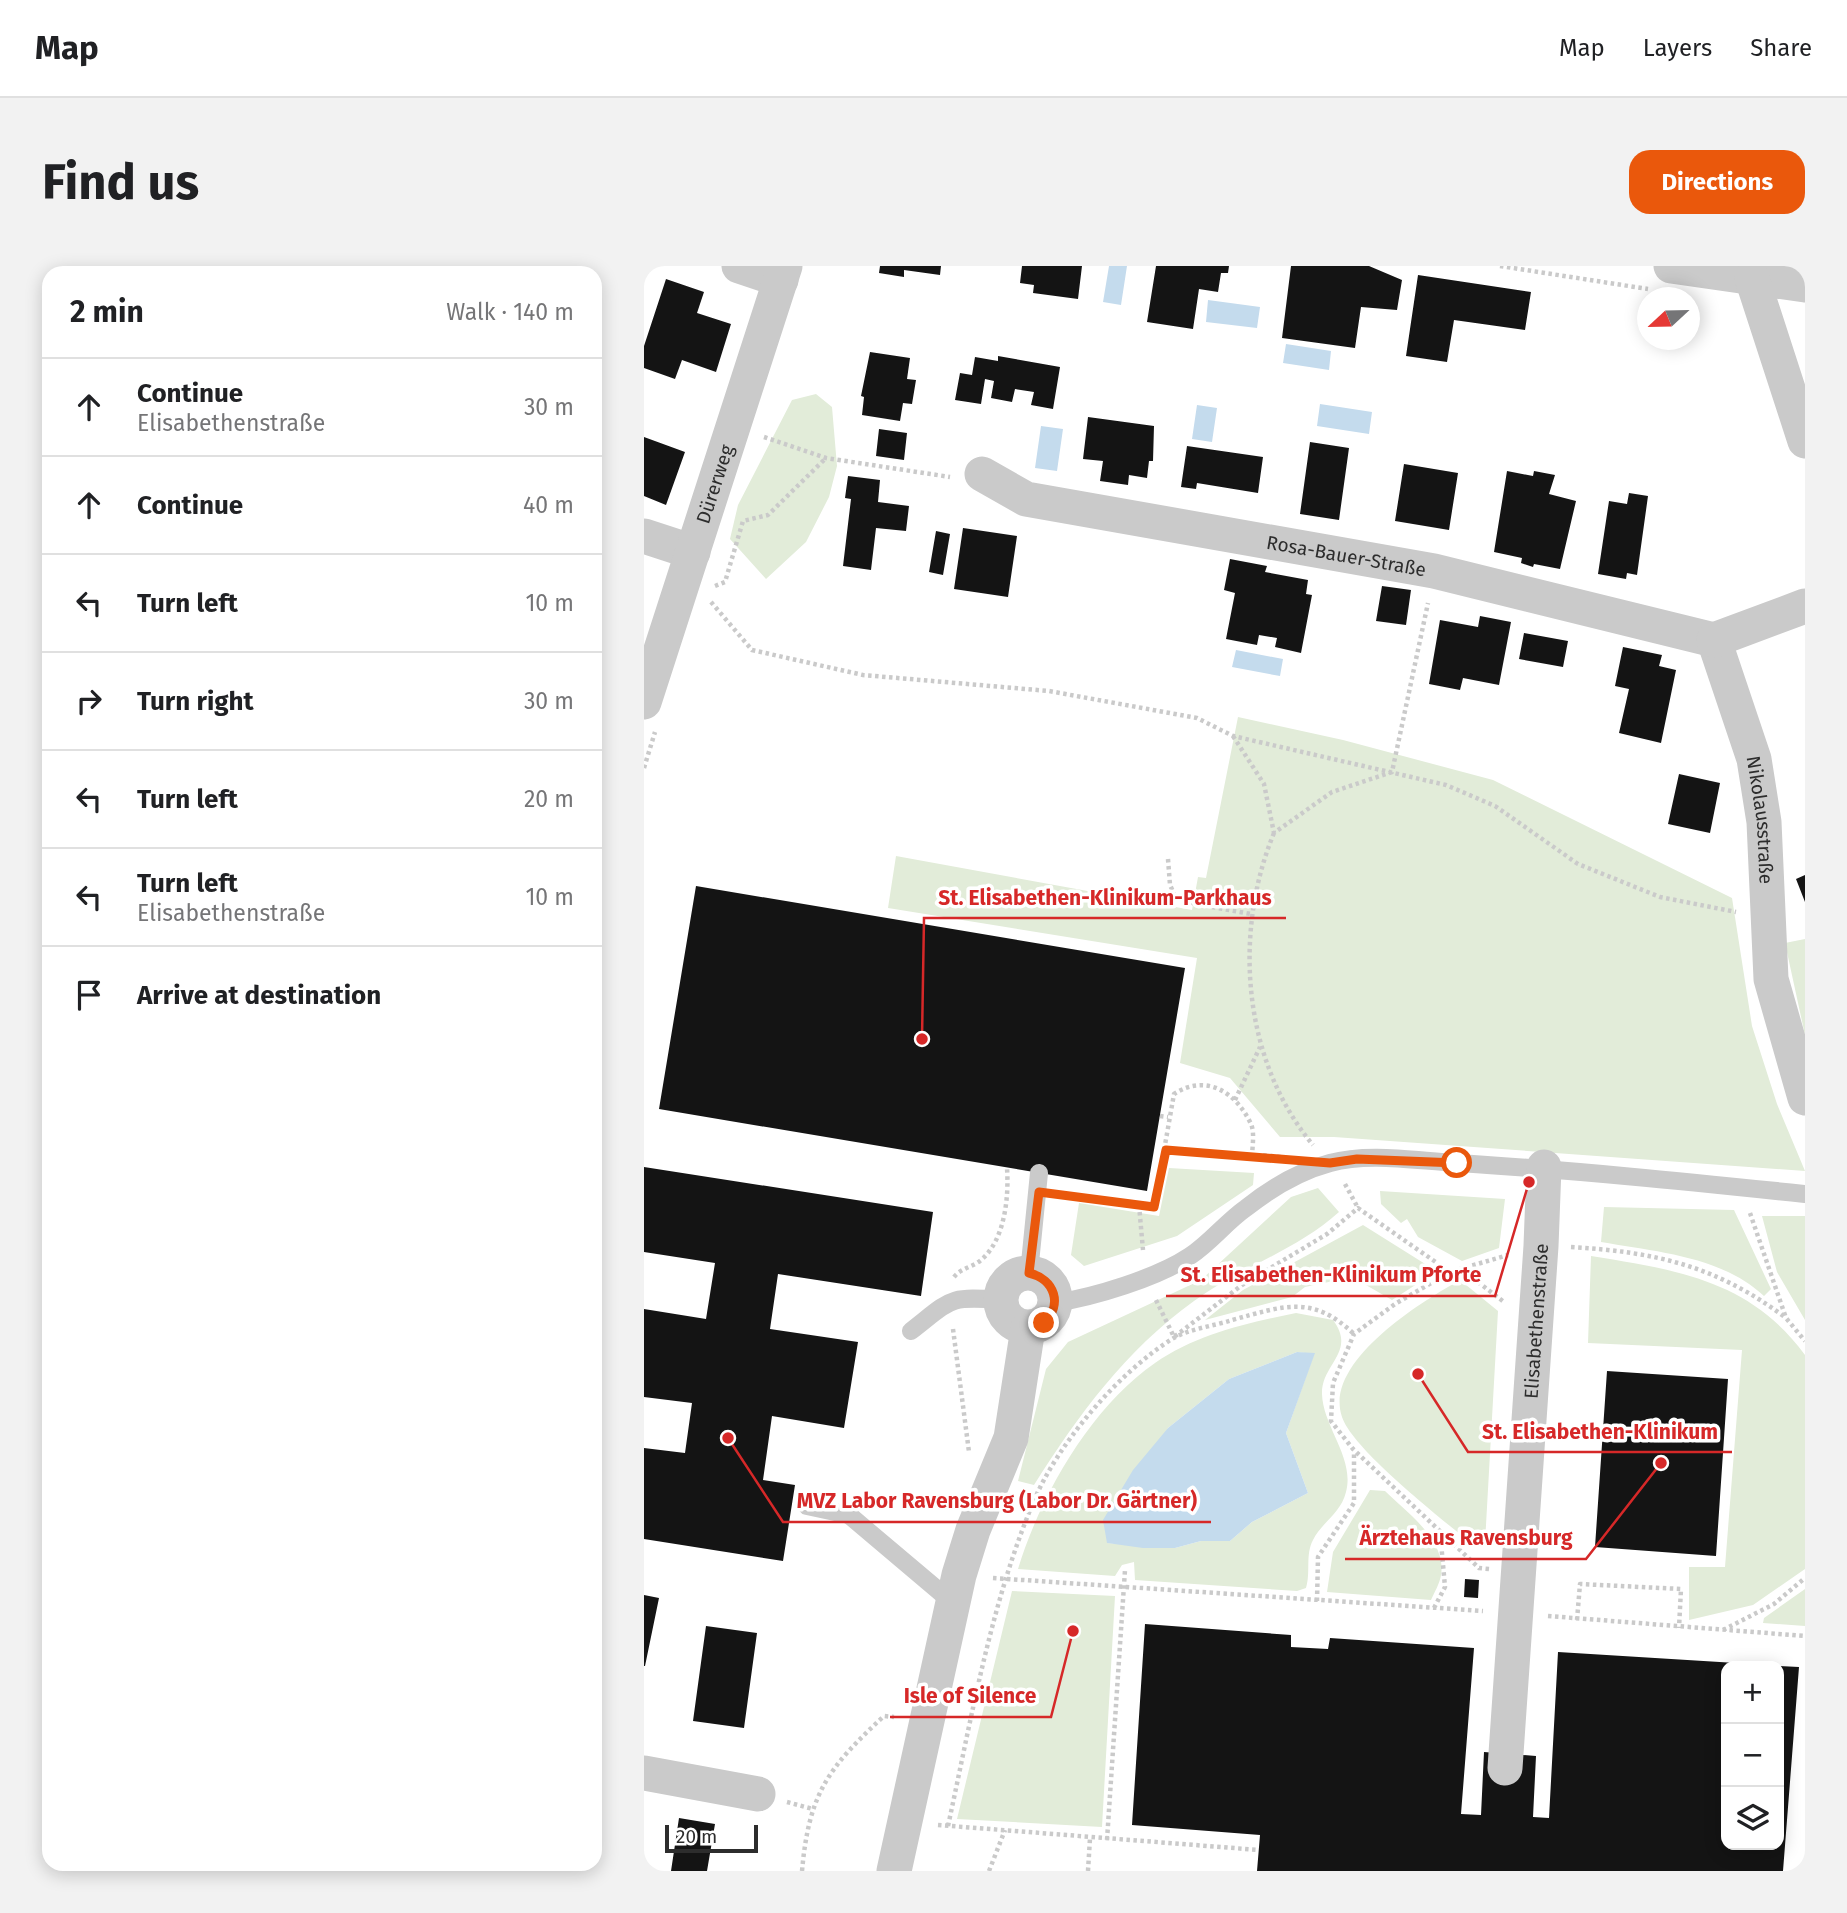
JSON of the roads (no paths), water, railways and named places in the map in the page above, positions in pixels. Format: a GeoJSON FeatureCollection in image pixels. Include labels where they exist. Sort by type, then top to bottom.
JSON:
{"type":"FeatureCollection","features":[{"type":"Feature","properties":{"kind":"street"},"geometry":{"type":"LineString","coordinates":[[739,266],[783,273]]}},
{"type":"Feature","properties":{"kind":"street","name":"Dürerweg"},"geometry":{"type":"LineString","coordinates":[[644,702],[693,575],[783,273]]}},
{"type":"Feature","properties":{"kind":"street"},"geometry":{"type":"LineString","coordinates":[[1663,278],[1752,278],[1805,285]]}},
{"type":"Feature","properties":{"kind":"street"},"geometry":{"type":"LineString","coordinates":[[1752,278],[1805,441]]}},
{"type":"Feature","properties":{"kind":"street","name":"Rosa-Bauer-Straße"},"geometry":{"type":"LineString","coordinates":[[982,474],[1026,499],[1434,571],[1714,640]]}},
{"type":"Feature","properties":{"kind":"street"},"geometry":{"type":"LineString","coordinates":[[644,536],[693,575]]}},
{"type":"Feature","properties":{"kind":"street"},"geometry":{"type":"LineString","coordinates":[[1714,640],[1805,606]]}},
{"type":"Feature","properties":{"kind":"street","name":"Nikolausstraße"},"geometry":{"type":"LineString","coordinates":[[1714,640],[1754,759],[1764,822],[1772,979],[1805,1098]]}},
{"type":"Feature","properties":{"kind":"street","name":"Elisabethenstraße"},"geometry":{"type":"LineString","coordinates":[[1505,1768],[1541,1246],[1544,1167]]}},
{"type":"Feature","properties":{"kind":"street"},"geometry":{"type":"LineString","coordinates":[[1029,1273],[1046,1279],[1051,1286],[1055,1303],[1044,1323],[1028,1328],[1006,1316],[1000,1300],[1002,1292],[1013,1278],[1029,1273]]}},
{"type":"Feature","properties":{"kind":"street"},"geometry":{"type":"LineString","coordinates":[[894,1871],[955,1589],[973,1530],[1011,1438],[1028,1328]]}},
{"type":"Feature","properties":{"kind":"street"},"geometry":{"type":"LineString","coordinates":[[644,1773],[758,1794]]}},
{"type":"Feature","properties":{"kind":"lane"},"geometry":{"type":"LineString","coordinates":[[1055,1303],[1082,1299],[1139,1279],[1189,1256],[1246,1208],[1286,1181],[1330,1163],[1357,1159],[1544,1167],[1805,1194]]}},
{"type":"Feature","properties":{"kind":"lane"},"geometry":{"type":"LineString","coordinates":[[1029,1273],[1039,1173]]}},
{"type":"Feature","properties":{"kind":"lane"},"geometry":{"type":"LineString","coordinates":[[911,1331],[949,1302],[961,1297],[1000,1300]]}},
{"type":"Feature","properties":{"kind":"lane"},"geometry":{"type":"LineString","coordinates":[[807,1506],[849,1515],[955,1589]]}},
{"type":"Feature","properties":{"kind":"water"},"geometry":{"type":"Polygon","coordinates":[[[1109,266],[1127,266],[1121,305],[1103,302],[1109,266]]]}},
{"type":"Feature","properties":{"kind":"water"},"geometry":{"type":"Polygon","coordinates":[[[1208,300],[1260,307],[1257,328],[1206,322],[1208,300]]]}},
{"type":"Feature","properties":{"kind":"water"},"geometry":{"type":"Polygon","coordinates":[[[1286,344],[1331,351],[1329,370],[1283,363],[1286,344]]]}},
{"type":"Feature","properties":{"kind":"water"},"geometry":{"type":"Polygon","coordinates":[[[1320,404],[1372,412],[1369,434],[1317,426],[1320,404]]]}},
{"type":"Feature","properties":{"kind":"water"},"geometry":{"type":"Polygon","coordinates":[[[1197,405],[1217,408],[1212,442],[1192,439],[1197,405]]]}},
{"type":"Feature","properties":{"kind":"water"},"geometry":{"type":"Polygon","coordinates":[[[1041,426],[1063,429],[1057,471],[1035,468],[1041,426]]]}},
{"type":"Feature","properties":{"kind":"water"},"geometry":{"type":"Polygon","coordinates":[[[1236,650],[1283,659],[1280,676],[1232,667],[1236,650]]]}},
{"type":"Feature","properties":{"kind":"water"},"geometry":{"type":"Polygon","coordinates":[[[1297,1352],[1315,1353],[1286,1433],[1308,1493],[1252,1522],[1230,1541],[1201,1541],[1175,1548],[1143,1548],[1107,1543],[1103,1520],[1133,1470],[1168,1428],[1229,1379],[1297,1352]]]}},
{"type":"Feature","properties":{"kind":"place","name":"St. Elisabethen-Klinikum-Parkhaus"},"geometry":{"type":"Point","coordinates":[922,1039]}},
{"type":"Feature","properties":{"kind":"place","name":"St. Elisabethen-Klinikum Pforte"},"geometry":{"type":"Point","coordinates":[1529,1182]}},
{"type":"Feature","properties":{"kind":"place","name":"St. Elisabethen-Klinikum"},"geometry":{"type":"Point","coordinates":[1418,1374]}},
{"type":"Feature","properties":{"kind":"place","name":"MVZ Labor Ravensburg (Labor Dr. Gärtner)"},"geometry":{"type":"Point","coordinates":[728,1438]}},
{"type":"Feature","properties":{"kind":"place","name":"Ärztehaus Ravensburg"},"geometry":{"type":"Point","coordinates":[1661,1463]}},
{"type":"Feature","properties":{"kind":"place","name":"Isle of Silence"},"geometry":{"type":"Point","coordinates":[1073,1631]}}]}
